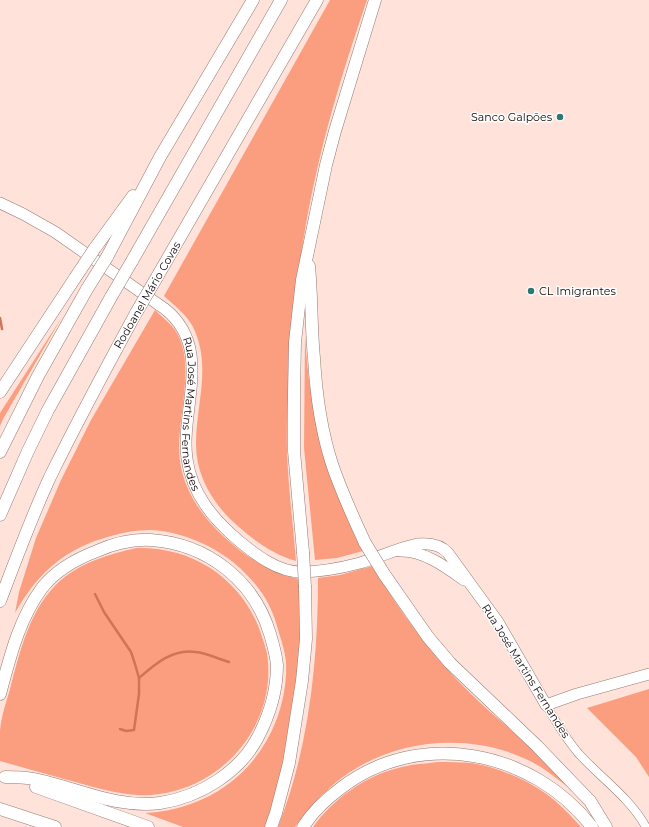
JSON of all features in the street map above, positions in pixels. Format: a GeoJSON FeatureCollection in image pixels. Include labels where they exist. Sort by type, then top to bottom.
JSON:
{"type":"FeatureCollection","features":[{"type":"Feature","properties":{"kind":"highway"},"geometry":{"type":"LineString","coordinates":[[0,452],[38,376],[107,256],[160,157],[253,0]]}},
{"type":"Feature","properties":{"kind":"highway"},"geometry":{"type":"LineString","coordinates":[[0,515],[48,410],[280,0]]}},
{"type":"Feature","properties":{"kind":"highway","name":"Rodoanel Mário Covas"},"geometry":{"type":"LineString","coordinates":[[0,601],[26,533],[50,478],[80,416],[136,313],[317,0]]}},
{"type":"Feature","properties":{"kind":"highway"},"geometry":{"type":"LineString","coordinates":[[271,827],[289,763],[302,681],[306,639],[303,552],[294,451],[296,342],[302,280],[326,166],[335,131],[375,0]]}},
{"type":"Feature","properties":{"kind":"highway"},"geometry":{"type":"LineString","coordinates":[[0,392],[74,278],[160,157]]}},
{"type":"Feature","properties":{"kind":"highway"},"geometry":{"type":"LineString","coordinates":[[308,254],[311,282],[314,359],[319,405],[325,438],[332,463],[365,543],[384,574],[428,637],[450,663],[537,746],[590,801],[606,827]]}},
{"type":"Feature","properties":{"kind":"highway"},"geometry":{"type":"LineString","coordinates":[[0,694],[7,667],[24,617],[43,587],[56,574],[78,559],[106,547],[136,540],[163,542],[196,550],[214,560],[235,576],[251,594],[267,623],[277,663],[275,688],[271,707],[254,746],[229,772],[201,790],[190,795],[159,803],[145,804],[125,802],[32,779],[3,776]]}},
{"type":"Feature","properties":{"kind":"highway"},"geometry":{"type":"LineString","coordinates":[[303,827],[315,810],[325,801],[347,783],[362,774],[379,765],[396,760],[437,753],[473,755],[487,758],[523,771],[550,787],[570,803],[592,827]]}},
{"type":"Feature","properties":{"kind":"highway"},"geometry":{"type":"LineString","coordinates":[[3,776],[148,827]]}},
{"type":"Feature","properties":{"kind":"highway"},"geometry":{"type":"LineString","coordinates":[[0,809],[55,827]]}},
{"type":"Feature","properties":{"kind":"main road","name":"Rua José Martins Fernandes"},"geometry":{"type":"LineString","coordinates":[[0,203],[23,214],[67,241],[165,309],[177,321],[184,331],[192,368],[192,388],[186,441],[187,460],[195,488],[205,506],[217,521],[244,545],[276,565],[300,572],[339,568],[413,545],[436,545],[442,548],[448,553],[498,622],[546,705]]}},
{"type":"Feature","properties":{"kind":"main road"},"geometry":{"type":"LineString","coordinates":[[422,556],[436,553],[442,548]]}},
{"type":"Feature","properties":{"kind":"main road","name":"Rua José Martins Fernandes"},"geometry":{"type":"LineString","coordinates":[[394,551],[404,551],[422,556],[446,568],[471,586]]}},
{"type":"Feature","properties":{"kind":"main road"},"geometry":{"type":"LineString","coordinates":[[546,705],[577,694],[649,674]]}},
{"type":"Feature","properties":{"kind":"street","name":"Rua José Martins Fernandes"},"geometry":{"type":"LineString","coordinates":[[546,705],[558,726],[576,749],[630,804],[646,827]]}},
{"type":"Feature","properties":{"kind":"shaded area"},"geometry":{"type":"Polygon","coordinates":[[[330,0],[367,0],[346,63],[328,127],[312,192],[300,265],[290,370],[287,433],[288,477],[296,561],[273,552],[245,533],[222,510],[208,490],[199,468],[196,444],[202,385],[199,342],[193,327],[187,318],[164,296],[330,0]]]}},
{"type":"Feature","properties":{"kind":"shaded area"},"geometry":{"type":"Polygon","coordinates":[[[155,310],[171,325],[180,339],[184,355],[184,390],[179,445],[182,472],[190,493],[201,511],[215,528],[241,551],[268,568],[299,579],[300,638],[296,680],[283,762],[265,827],[183,827],[145,813],[187,805],[207,797],[224,787],[255,759],[276,721],[283,700],[285,685],[286,662],[283,647],[274,615],[269,604],[249,577],[237,566],[225,556],[211,548],[181,535],[150,530],[121,533],[80,547],[55,564],[33,585],[15,613],[19,592],[36,538],[61,480],[91,420],[155,310]]]}},
{"type":"Feature","properties":{"kind":"shaded area"},"geometry":{"type":"Polygon","coordinates":[[[62,317],[3,419],[0,426],[0,413],[62,317]]]}},
{"type":"Feature","properties":{"kind":"shaded area"},"geometry":{"type":"Polygon","coordinates":[[[305,335],[311,392],[322,446],[339,499],[363,551],[337,558],[315,560],[304,448],[305,335]]]}},
{"type":"Feature","properties":{"kind":"shaded area"},"geometry":{"type":"Polygon","coordinates":[[[136,548],[157,549],[178,553],[197,561],[214,571],[230,584],[243,599],[254,617],[264,643],[268,660],[267,687],[262,710],[252,731],[239,750],[222,766],[203,779],[182,789],[159,794],[123,794],[0,761],[1,720],[22,645],[41,603],[61,580],[78,568],[106,556],[136,548]]]}},
{"type":"Feature","properties":{"kind":"shaded area"},"geometry":{"type":"Polygon","coordinates":[[[372,566],[405,616],[429,648],[455,678],[479,702],[548,764],[568,787],[550,773],[530,761],[506,751],[481,745],[455,743],[429,744],[403,749],[378,757],[355,769],[323,794],[295,827],[278,827],[289,797],[297,767],[310,704],[314,673],[318,610],[318,578],[340,575],[372,566]]]}},
{"type":"Feature","properties":{"kind":"shaded area"},"geometry":{"type":"Polygon","coordinates":[[[649,689],[649,777],[636,757],[587,708],[649,689]]]}},
{"type":"Feature","properties":{"kind":"shaded area"},"geometry":{"type":"Polygon","coordinates":[[[438,762],[471,763],[520,778],[550,797],[581,827],[313,827],[330,808],[350,790],[373,777],[403,767],[438,762]]]}},
{"type":"Feature","properties":{"kind":"waterway"},"geometry":{"type":"LineString","coordinates":[[0,318],[2,329]]}},
{"type":"Feature","properties":{"kind":"waterway"},"geometry":{"type":"LineString","coordinates":[[95,594],[104,612],[131,652],[139,678],[139,694],[134,730],[126,731],[120,729]]}},
{"type":"Feature","properties":{"kind":"waterway"},"geometry":{"type":"LineString","coordinates":[[139,678],[151,667],[165,658],[180,652],[188,651],[200,653],[229,662]]}},
{"type":"Feature","properties":{"kind":"place","name":"Sanco Galpões"},"geometry":{"type":"Point","coordinates":[560,117]}},
{"type":"Feature","properties":{"kind":"place","name":"CL Imigrantes"},"geometry":{"type":"Point","coordinates":[531,291]}}]}
